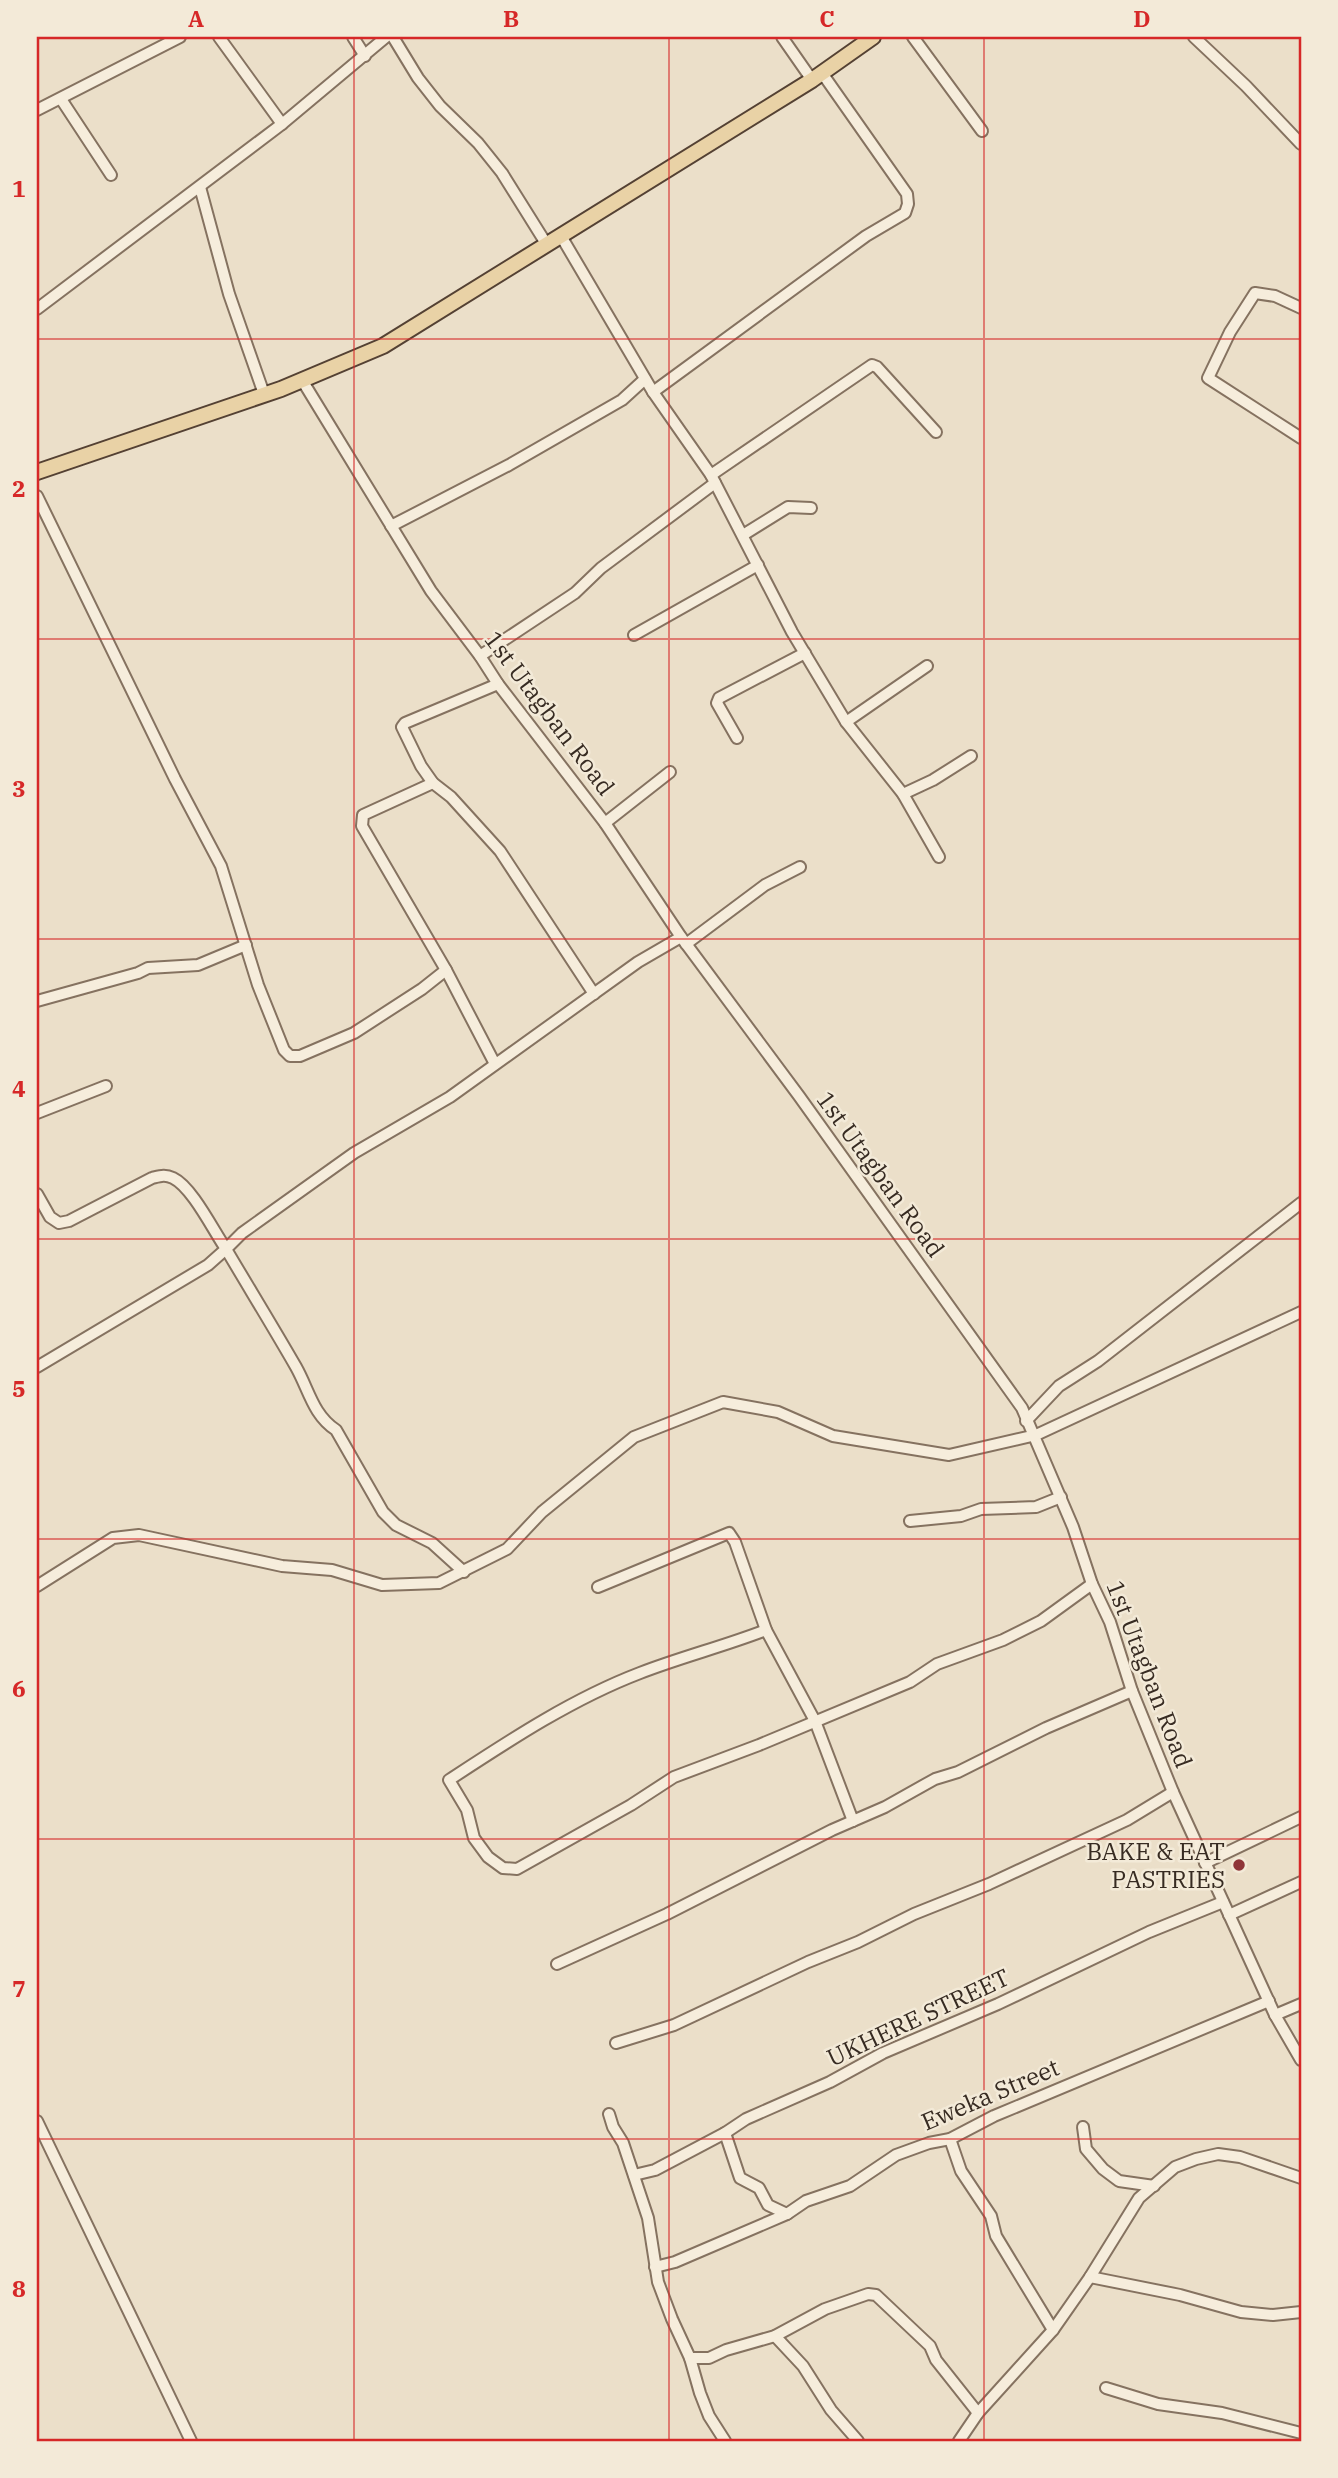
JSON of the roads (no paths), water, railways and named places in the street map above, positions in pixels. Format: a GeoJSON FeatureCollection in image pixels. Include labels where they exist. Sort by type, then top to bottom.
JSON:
{"type":"FeatureCollection","features":[{"type":"Feature","properties":{"kind":"main road"},"geometry":{"type":"LineString","coordinates":[[37,471],[264,394],[383,346],[817,76],[873,37]]}},
{"type":"Feature","properties":{"kind":"street"},"geometry":{"type":"LineString","coordinates":[[37,110],[180,37]]}},
{"type":"Feature","properties":{"kind":"street"},"geometry":{"type":"LineString","coordinates":[[219,37],[282,124]]}},
{"type":"Feature","properties":{"kind":"street"},"geometry":{"type":"LineString","coordinates":[[352,37],[365,56]]}},
{"type":"Feature","properties":{"kind":"street"},"geometry":{"type":"LineString","coordinates":[[37,309],[282,124],[386,37]]}},
{"type":"Feature","properties":{"kind":"street"},"geometry":{"type":"LineString","coordinates":[[393,37],[418,78],[440,106],[478,143],[502,173],[547,245]]}},
{"type":"Feature","properties":{"kind":"street"},"geometry":{"type":"LineString","coordinates":[[653,392],[866,236],[905,213],[907,194],[817,76],[782,37]]}},
{"type":"Feature","properties":{"kind":"street"},"geometry":{"type":"LineString","coordinates":[[913,37],[982,131]]}},
{"type":"Feature","properties":{"kind":"street"},"geometry":{"type":"LineString","coordinates":[[1194,37],[1246,86],[1301,144]]}},
{"type":"Feature","properties":{"kind":"street"},"geometry":{"type":"LineString","coordinates":[[61,99],[111,175]]}},
{"type":"Feature","properties":{"kind":"street"},"geometry":{"type":"LineString","coordinates":[[200,187],[229,294],[264,394]]}},
{"type":"Feature","properties":{"kind":"street"},"geometry":{"type":"LineString","coordinates":[[561,236],[653,392],[713,479],[805,653],[846,722],[903,794],[939,857]]}},
{"type":"Feature","properties":{"kind":"street"},"geometry":{"type":"LineString","coordinates":[[1301,308],[1275,296],[1255,293],[1230,332],[1209,378],[1301,438]]}},
{"type":"Feature","properties":{"kind":"street"},"geometry":{"type":"LineString","coordinates":[[480,656],[575,593],[601,568],[713,479],[872,365],[877,367],[936,432]]}},
{"type":"Feature","properties":{"kind":"street"},"geometry":{"type":"LineString","coordinates":[[391,526],[509,466],[622,400],[645,379]]}},
{"type":"Feature","properties":{"kind":"street","name":"1st Utagban Road"},"geometry":{"type":"LineString","coordinates":[[302,380],[431,591],[498,684],[606,822],[684,940],[1022,1408],[1061,1497],[1110,1622],[1132,1691],[1173,1792],[1275,2015],[1301,2060]]}},
{"type":"Feature","properties":{"kind":"street"},"geometry":{"type":"LineString","coordinates":[[37,496],[169,767],[221,866],[258,985],[284,1051],[290,1056],[300,1056],[354,1032],[422,989],[446,970]]}},
{"type":"Feature","properties":{"kind":"street"},"geometry":{"type":"LineString","coordinates":[[743,536],[788,508],[811,508]]}},
{"type":"Feature","properties":{"kind":"street"},"geometry":{"type":"LineString","coordinates":[[634,635],[758,565]]}},
{"type":"Feature","properties":{"kind":"street"},"geometry":{"type":"LineString","coordinates":[[737,737],[717,702],[719,698],[805,653]]}},
{"type":"Feature","properties":{"kind":"street"},"geometry":{"type":"LineString","coordinates":[[846,722],[927,666]]}},
{"type":"Feature","properties":{"kind":"street"},"geometry":{"type":"LineString","coordinates":[[498,684],[405,723],[402,727],[421,766],[433,783],[451,797],[500,851],[594,994]]}},
{"type":"Feature","properties":{"kind":"street"},"geometry":{"type":"LineString","coordinates":[[903,794],[933,780],[971,755]]}},
{"type":"Feature","properties":{"kind":"street"},"geometry":{"type":"LineString","coordinates":[[606,822],[670,772]]}},
{"type":"Feature","properties":{"kind":"street"},"geometry":{"type":"LineString","coordinates":[[433,783],[363,814],[362,826],[446,970],[495,1064]]}},
{"type":"Feature","properties":{"kind":"street"},"geometry":{"type":"LineString","coordinates":[[37,1367],[208,1265],[242,1233],[354,1153],[450,1097],[638,962],[684,940],[765,885],[800,867]]}},
{"type":"Feature","properties":{"kind":"street"},"geometry":{"type":"LineString","coordinates":[[37,1001],[148,968],[198,965],[246,945]]}},
{"type":"Feature","properties":{"kind":"street"},"geometry":{"type":"LineString","coordinates":[[37,1113],[106,1086]]}},
{"type":"Feature","properties":{"kind":"street"},"geometry":{"type":"LineString","coordinates":[[37,1194],[50,1217],[59,1223],[69,1221],[152,1178],[164,1175],[174,1178],[184,1186],[226,1249],[297,1368],[313,1404],[324,1422],[336,1430],[383,1512],[396,1525],[432,1543],[464,1573]]}},
{"type":"Feature","properties":{"kind":"street"},"geometry":{"type":"LineString","coordinates":[[1026,1421],[1059,1386],[1098,1362],[1301,1203]]}},
{"type":"Feature","properties":{"kind":"street"},"geometry":{"type":"LineString","coordinates":[[37,1586],[113,1538],[139,1535],[282,1566],[332,1570],[383,1585],[439,1583],[464,1573],[507,1549],[542,1512],[634,1437],[723,1402],[778,1412],[833,1436],[949,1455],[1035,1435],[1301,1312]]}},
{"type":"Feature","properties":{"kind":"street"},"geometry":{"type":"LineString","coordinates":[[910,1521],[961,1516],[981,1509],[1036,1507],[1061,1497]]}},
{"type":"Feature","properties":{"kind":"street"},"geometry":{"type":"LineString","coordinates":[[598,1587],[729,1534],[735,1542],[766,1630],[816,1721],[853,1821]]}},
{"type":"Feature","properties":{"kind":"street"},"geometry":{"type":"LineString","coordinates":[[766,1630],[640,1673],[600,1690],[514,1736],[449,1780],[467,1810],[474,1838],[488,1857],[503,1868],[517,1868],[631,1805],[674,1777],[910,1682],[937,1664],[1003,1640],[1041,1621],[1093,1584]]}},
{"type":"Feature","properties":{"kind":"street"},"geometry":{"type":"LineString","coordinates":[[557,1964],[667,1914],[885,1807],[935,1779],[958,1772],[1046,1728],[1132,1691]]}},
{"type":"Feature","properties":{"kind":"street"},"geometry":{"type":"LineString","coordinates":[[616,2043],[674,2025],[915,1914],[989,1884],[1127,1820],[1173,1792]]}},
{"type":"Feature","properties":{"kind":"street"},"geometry":{"type":"LineString","coordinates":[[1205,1863],[1301,1817]]}},
{"type":"Feature","properties":{"kind":"street"},"geometry":{"type":"LineString","coordinates":[[1229,1915],[1301,1882]]}},
{"type":"Feature","properties":{"kind":"street","name":"UKHERE STREET"},"geometry":{"type":"LineString","coordinates":[[634,2175],[655,2170],[746,2119],[830,2082],[883,2053],[998,2004],[1149,1932],[1223,1902]]}},
{"type":"Feature","properties":{"kind":"street","name":"Eweka Street"},"geometry":{"type":"LineString","coordinates":[[655,2267],[675,2262],[787,2214],[806,2201],[850,2186],[896,2155],[929,2143],[950,2139],[994,2116],[1269,2001]]}},
{"type":"Feature","properties":{"kind":"street"},"geometry":{"type":"LineString","coordinates":[[1275,2015],[1301,2004]]}},
{"type":"Feature","properties":{"kind":"street"},"geometry":{"type":"LineString","coordinates":[[609,2113],[613,2127],[623,2143],[651,2228],[655,2267],[672,2319],[690,2358],[709,2416],[724,2441]]}},
{"type":"Feature","properties":{"kind":"street"},"geometry":{"type":"LineString","coordinates":[[37,2121],[191,2441]]}},
{"type":"Feature","properties":{"kind":"street"},"geometry":{"type":"LineString","coordinates":[[1083,2127],[1086,2149],[1103,2169],[1119,2181],[1154,2186]]}},
{"type":"Feature","properties":{"kind":"street"},"geometry":{"type":"LineString","coordinates":[[725,2133],[740,2178],[759,2188],[768,2205],[787,2214]]}},
{"type":"Feature","properties":{"kind":"street"},"geometry":{"type":"LineString","coordinates":[[950,2139],[961,2172],[991,2216],[996,2236],[1053,2330]]}},
{"type":"Feature","properties":{"kind":"street"},"geometry":{"type":"LineString","coordinates":[[959,2441],[978,2413],[1053,2330],[1139,2198],[1175,2167],[1218,2154],[1240,2157],[1301,2179]]}},
{"type":"Feature","properties":{"kind":"street"},"geometry":{"type":"LineString","coordinates":[[1090,2277],[1241,2312],[1273,2315],[1301,2312]]}},
{"type":"Feature","properties":{"kind":"street"},"geometry":{"type":"LineString","coordinates":[[690,2358],[709,2358],[726,2350],[775,2336],[825,2309],[868,2294],[876,2295],[930,2346],[936,2360],[978,2413]]}},
{"type":"Feature","properties":{"kind":"street"},"geometry":{"type":"LineString","coordinates":[[775,2336],[803,2366],[831,2410],[858,2441]]}},
{"type":"Feature","properties":{"kind":"street"},"geometry":{"type":"LineString","coordinates":[[1106,2388],[1158,2404],[1222,2413],[1301,2433]]}},
{"type":"Feature","properties":{"kind":"place","name":"BAKE & EAT PASTRIES"},"geometry":{"type":"Point","coordinates":[1239,1865]}}]}
